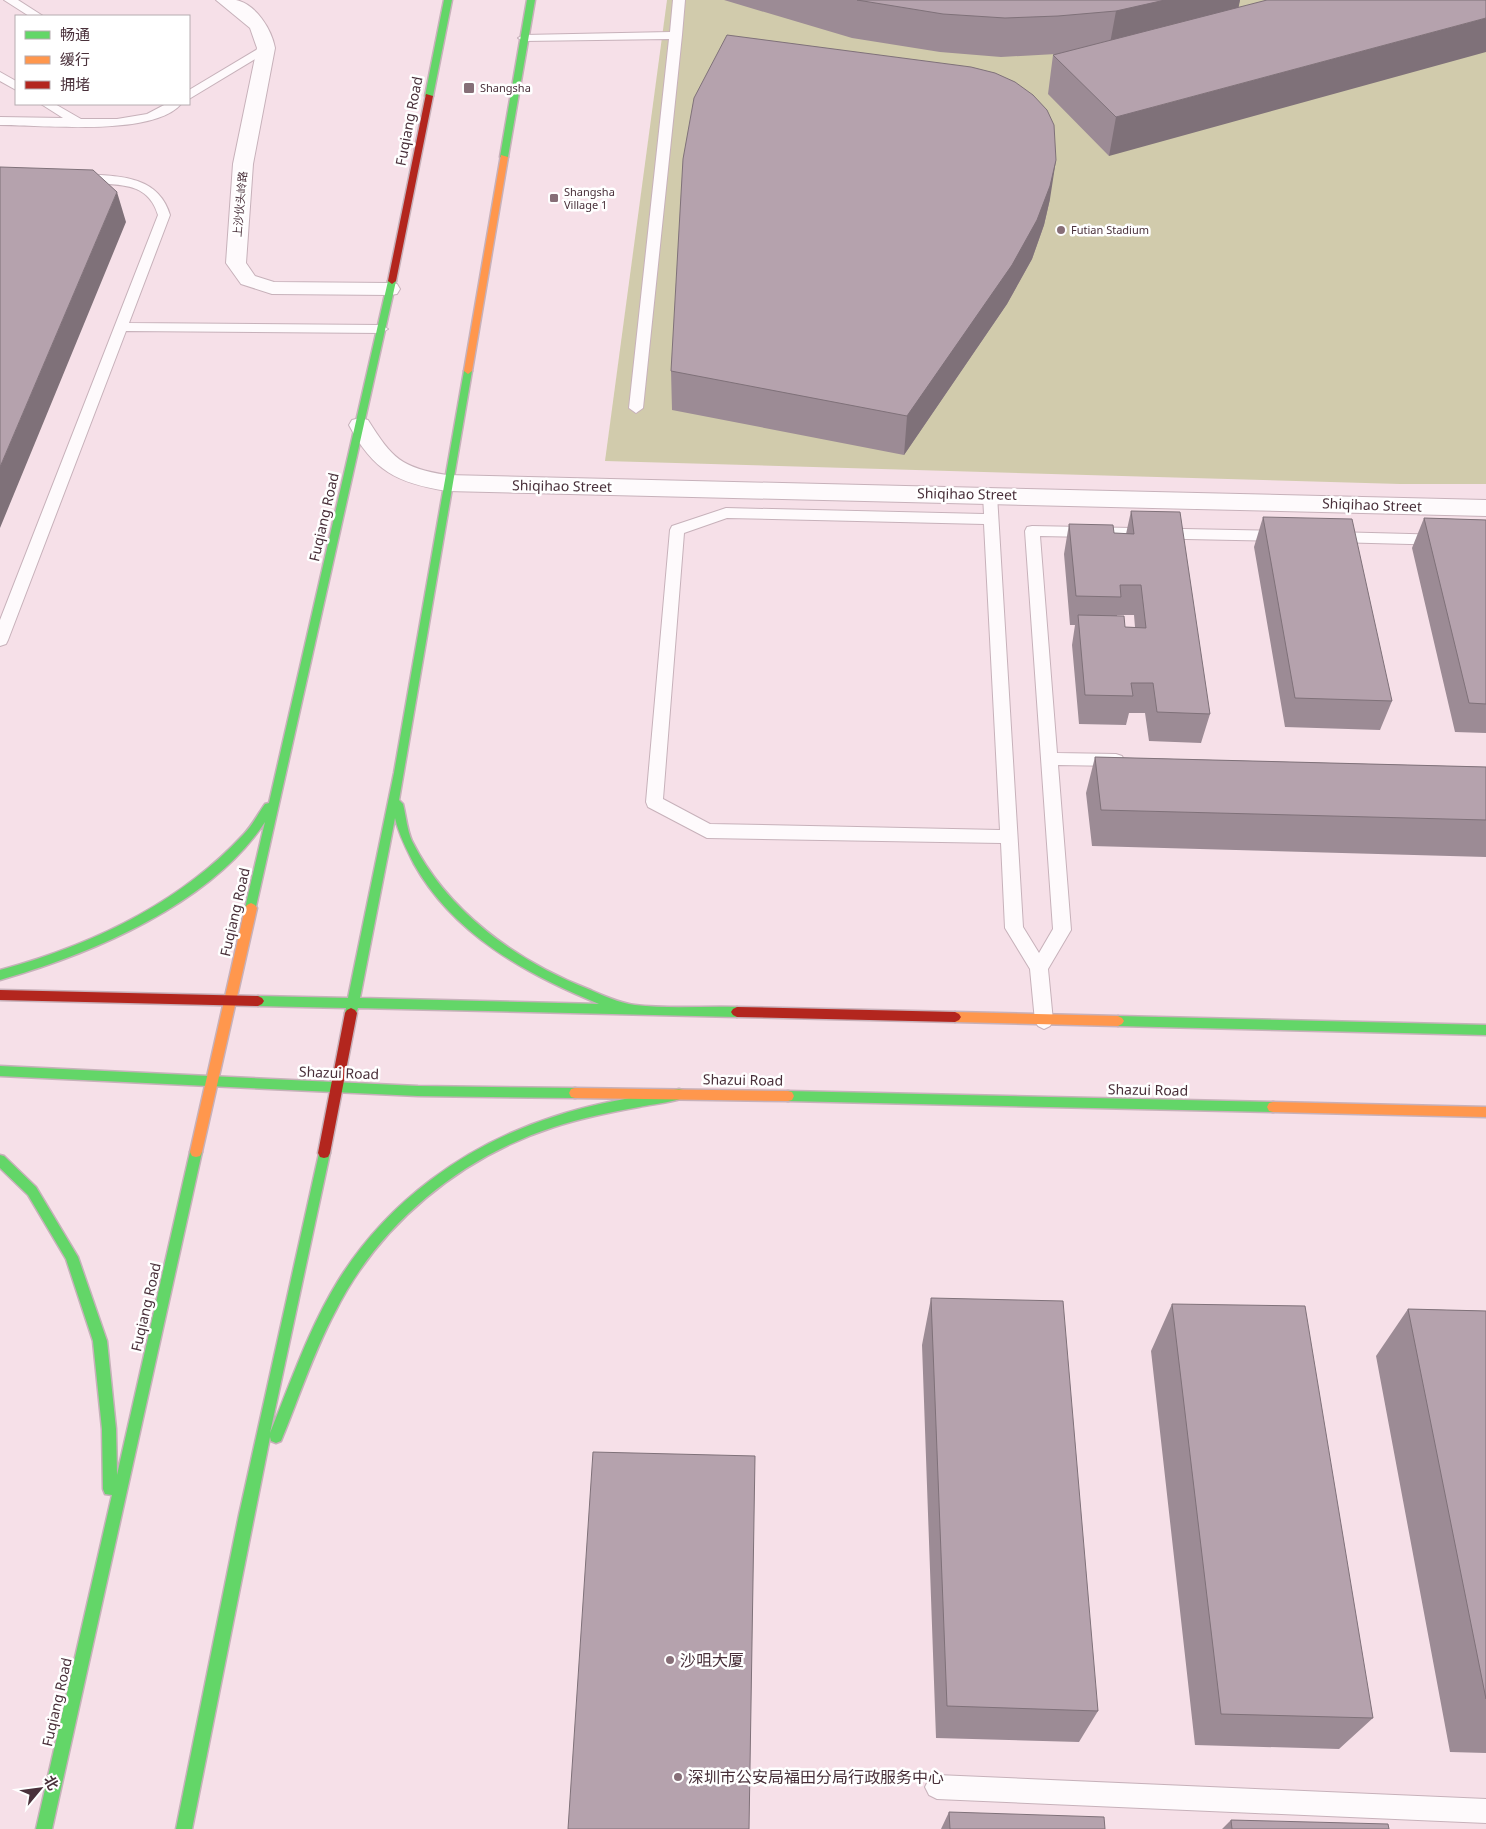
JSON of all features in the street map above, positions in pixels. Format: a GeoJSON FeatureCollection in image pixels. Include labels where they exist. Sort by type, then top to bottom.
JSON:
{"type":"FeatureCollection","features":[{"type":"Feature","properties":{"kind":"main road","name":"Fuqiang Road"},"geometry":{"type":"LineString","coordinates":[[44,1829],[360,425],[390,289],[448,0]]}},
{"type":"Feature","properties":{"kind":"main road"},"geometry":{"type":"LineString","coordinates":[[184,1829],[246,1515],[313,1206],[399,773],[531,0]]}},
{"type":"Feature","properties":{"kind":"main road"},"geometry":{"type":"LineString","coordinates":[[399,773],[398,806],[403,835],[422,870],[445,899],[491,939],[550,979],[590,999],[638,1011]]}},
{"type":"Feature","properties":{"kind":"main road"},"geometry":{"type":"LineString","coordinates":[[0,976],[51,962],[102,939],[155,909],[207,873],[246,838],[276,798]]}},
{"type":"Feature","properties":{"kind":"main road"},"geometry":{"type":"LineString","coordinates":[[0,995],[1486,1030]]}},
{"type":"Feature","properties":{"kind":"main road","name":"Shazui Road"},"geometry":{"type":"LineString","coordinates":[[0,1071],[212,1083],[418,1091],[679,1094],[1486,1112]]}},
{"type":"Feature","properties":{"kind":"main road"},"geometry":{"type":"LineString","coordinates":[[246,1515],[314,1341],[353,1268],[384,1230],[439,1178],[493,1147],[537,1127],[600,1110],[679,1094]]}},
{"type":"Feature","properties":{"kind":"main road"},"geometry":{"type":"LineString","coordinates":[[0,1160],[32,1191],[72,1257],[100,1341],[109,1429],[110,1533]]}},
{"type":"Feature","properties":{"kind":"street"},"geometry":{"type":"LineString","coordinates":[[226,0],[261,28],[265,37],[266,48]]}},
{"type":"Feature","properties":{"kind":"street","name":"上沙伙头岭路"},"geometry":{"type":"LineString","coordinates":[[266,48],[243,164],[236,263],[248,280],[272,288],[390,289]]}},
{"type":"Feature","properties":{"kind":"street","name":"Shiqihao Street"},"geometry":{"type":"LineString","coordinates":[[360,425],[368,443],[379,457],[396,470],[418,479],[447,483],[1486,508]]}},
{"type":"Feature","properties":{"kind":"lane"},"geometry":{"type":"LineString","coordinates":[[10,0],[35,15]]}},
{"type":"Feature","properties":{"kind":"lane"},"geometry":{"type":"LineString","coordinates":[[636,408],[679,0]]}},
{"type":"Feature","properties":{"kind":"lane"},"geometry":{"type":"LineString","coordinates":[[524,38],[676,36]]}},
{"type":"Feature","properties":{"kind":"lane"},"geometry":{"type":"LineString","coordinates":[[190,94],[266,48]]}},
{"type":"Feature","properties":{"kind":"lane"},"geometry":{"type":"LineString","coordinates":[[0,76],[15,85]]}},
{"type":"Feature","properties":{"kind":"lane"},"geometry":{"type":"LineString","coordinates":[[48,105],[77,122]]}},
{"type":"Feature","properties":{"kind":"lane"},"geometry":{"type":"LineString","coordinates":[[0,121],[135,121],[150,117],[173,105]]}},
{"type":"Feature","properties":{"kind":"lane"},"geometry":{"type":"LineString","coordinates":[[0,640],[164,215],[163,205],[157,197],[136,185],[119,180],[69,178]]}},
{"type":"Feature","properties":{"kind":"lane"},"geometry":{"type":"LineString","coordinates":[[121,327],[381,329]]}},
{"type":"Feature","properties":{"kind":"lane"},"geometry":{"type":"LineString","coordinates":[[990,495],[1014,928],[1039,968],[1044,1021]]}},
{"type":"Feature","properties":{"kind":"lane"},"geometry":{"type":"LineString","coordinates":[[991,518],[726,513],[676,530],[654,802],[707,830],[1009,837]]}},
{"type":"Feature","properties":{"kind":"lane"},"geometry":{"type":"LineString","coordinates":[[1039,968],[1062,930],[1032,531],[1298,537]]}},
{"type":"Feature","properties":{"kind":"lane"},"geometry":{"type":"LineString","coordinates":[[1318,537],[1486,541]]}},
{"type":"Feature","properties":{"kind":"lane"},"geometry":{"type":"LineString","coordinates":[[1050,759],[1129,761]]}},
{"type":"Feature","properties":{"kind":"lane"},"geometry":{"type":"LineString","coordinates":[[937,1787],[1486,1811]]}},
{"type":"Feature","properties":{"kind":"shaded area","name":"Futian Stadium"},"geometry":{"type":"Polygon","coordinates":[[[667,0],[1486,0],[1486,484],[1400,484],[605,461],[667,0]]]}},
{"type":"Feature","properties":{"kind":"building"},"geometry":{"type":"Polygon","coordinates":[[[857,0],[1165,0],[1116,11],[1005,18],[943,14],[857,0]]]}},
{"type":"Feature","properties":{"kind":"building"},"geometry":{"type":"Polygon","coordinates":[[[1267,0],[1486,0],[1486,18],[1116,117],[1053,55],[1267,0]]]}},
{"type":"Feature","properties":{"kind":"building"},"geometry":{"type":"Polygon","coordinates":[[[727,35],[971,67],[995,73],[1015,82],[1033,95],[1047,110],[1054,125],[1056,160],[1050,186],[1037,220],[1012,265],[907,416],[671,371],[683,159],[694,98],[727,35]]]}},
{"type":"Feature","properties":{"kind":"building"},"geometry":{"type":"Polygon","coordinates":[[[0,167],[93,170],[117,192],[0,467],[0,167]]]}},
{"type":"Feature","properties":{"kind":"building"},"geometry":{"type":"Polygon","coordinates":[[[1131,511],[1180,512],[1210,714],[1157,712],[1153,683],[1131,683],[1133,696],[1085,695],[1078,615],[1124,616],[1125,627],[1146,628],[1141,585],[1120,585],[1121,597],[1076,596],[1069,524],[1113,525],[1114,533],[1134,534],[1131,511]]]}},
{"type":"Feature","properties":{"kind":"building"},"geometry":{"type":"Polygon","coordinates":[[[1263,517],[1352,519],[1392,701],[1295,698],[1263,517]]]}},
{"type":"Feature","properties":{"kind":"building"},"geometry":{"type":"Polygon","coordinates":[[[1424,518],[1486,520],[1486,704],[1469,703],[1424,518]]]}},
{"type":"Feature","properties":{"kind":"building"},"geometry":{"type":"Polygon","coordinates":[[[1095,757],[1486,767],[1486,820],[1101,810],[1095,757]]]}},
{"type":"Feature","properties":{"kind":"building"},"geometry":{"type":"Polygon","coordinates":[[[931,1298],[1063,1301],[1098,1711],[947,1706],[931,1298]]]}},
{"type":"Feature","properties":{"kind":"building"},"geometry":{"type":"Polygon","coordinates":[[[1172,1304],[1305,1306],[1373,1718],[1221,1714],[1172,1304]]]}},
{"type":"Feature","properties":{"kind":"building"},"geometry":{"type":"Polygon","coordinates":[[[1408,1309],[1486,1311],[1486,1699],[1408,1309]]]}},
{"type":"Feature","properties":{"kind":"building","name":"沙咀大厦"},"geometry":{"type":"Polygon","coordinates":[[[593,1452],[755,1456],[749,1829],[568,1829],[593,1452]]]}},
{"type":"Feature","properties":{"kind":"building"},"geometry":{"type":"Polygon","coordinates":[[[949,1812],[1104,1817],[1105,1829],[950,1829],[949,1812]]]}},
{"type":"Feature","properties":{"kind":"building"},"geometry":{"type":"Polygon","coordinates":[[[1231,1820],[1388,1824],[1389,1829],[1232,1829],[1231,1820]]]}},
{"type":"Feature","properties":{"kind":"traffic: fast"},"geometry":{"type":"LineString","coordinates":[[429,96],[448,0]]}},
{"type":"Feature","properties":{"kind":"traffic: fast"},"geometry":{"type":"LineString","coordinates":[[504,157],[531,0]]}},
{"type":"Feature","properties":{"kind":"traffic: fast"},"geometry":{"type":"LineString","coordinates":[[251,908],[392,281]]}},
{"type":"Feature","properties":{"kind":"traffic: fast"},"geometry":{"type":"LineString","coordinates":[[351,1013],[399,773],[468,371]]}},
{"type":"Feature","properties":{"kind":"traffic: fast"},"geometry":{"type":"LineString","coordinates":[[398,804],[405,837],[425,873],[447,901],[474,927],[504,950],[536,970],[604,1001],[638,1011]]}},
{"type":"Feature","properties":{"kind":"traffic: fast"},"geometry":{"type":"LineString","coordinates":[[0,975],[32,966],[100,940],[166,905],[223,862],[250,834],[269,807]]}},
{"type":"Feature","properties":{"kind":"traffic: fast"},"geometry":{"type":"LineString","coordinates":[[258,1001],[737,1012]]}},
{"type":"Feature","properties":{"kind":"traffic: fast"},"geometry":{"type":"LineString","coordinates":[[1118,1021],[1486,1030]]}},
{"type":"Feature","properties":{"kind":"traffic: fast"},"geometry":{"type":"LineString","coordinates":[[0,1071],[418,1091],[575,1093]]}},
{"type":"Feature","properties":{"kind":"traffic: fast"},"geometry":{"type":"LineString","coordinates":[[276,1436],[310,1349],[330,1307],[354,1267],[373,1242],[417,1198],[468,1161],[524,1133],[584,1113],[679,1094]]}},
{"type":"Feature","properties":{"kind":"traffic: fast"},"geometry":{"type":"LineString","coordinates":[[788,1096],[1273,1107]]}},
{"type":"Feature","properties":{"kind":"traffic: fast"},"geometry":{"type":"LineString","coordinates":[[44,1829],[196,1152]]}},
{"type":"Feature","properties":{"kind":"traffic: fast"},"geometry":{"type":"LineString","coordinates":[[184,1829],[246,1515],[324,1153]]}},
{"type":"Feature","properties":{"kind":"traffic: fast"},"geometry":{"type":"LineString","coordinates":[[0,1160],[32,1191],[72,1257],[100,1341],[109,1429],[110,1489]]}},
{"type":"Feature","properties":{"kind":"traffic: slow"},"geometry":{"type":"LineString","coordinates":[[468,371],[504,157]]}},
{"type":"Feature","properties":{"kind":"traffic: slow"},"geometry":{"type":"LineString","coordinates":[[196,1152],[251,908]]}},
{"type":"Feature","properties":{"kind":"traffic: slow"},"geometry":{"type":"LineString","coordinates":[[955,1017],[1118,1021]]}},
{"type":"Feature","properties":{"kind":"traffic: slow"},"geometry":{"type":"LineString","coordinates":[[575,1093],[788,1096]]}},
{"type":"Feature","properties":{"kind":"traffic: slow"},"geometry":{"type":"LineString","coordinates":[[1273,1107],[1486,1112]]}},
{"type":"Feature","properties":{"kind":"traffic: jam"},"geometry":{"type":"LineString","coordinates":[[392,281],[429,96]]}},
{"type":"Feature","properties":{"kind":"traffic: jam"},"geometry":{"type":"LineString","coordinates":[[0,995],[258,1001]]}},
{"type":"Feature","properties":{"kind":"traffic: jam"},"geometry":{"type":"LineString","coordinates":[[737,1012],[955,1017]]}},
{"type":"Feature","properties":{"kind":"traffic: jam"},"geometry":{"type":"LineString","coordinates":[[324,1153],[351,1013]]}},
{"type":"Feature","properties":{"kind":"place","name":"Shangsha"},"geometry":{"type":"Point","coordinates":[469,88]}},
{"type":"Feature","properties":{"kind":"place","name":"Shangsha Village 1"},"geometry":{"type":"Point","coordinates":[554,198]}},
{"type":"Feature","properties":{"kind":"place","name":"Futian Stadium"},"geometry":{"type":"Point","coordinates":[1061,230]}},
{"type":"Feature","properties":{"kind":"place","name":"沙咀大厦"},"geometry":{"type":"Point","coordinates":[670,1660]}},
{"type":"Feature","properties":{"kind":"place","name":"深圳市公安局福田分局行政服务中心"},"geometry":{"type":"Point","coordinates":[678,1777]}}]}
